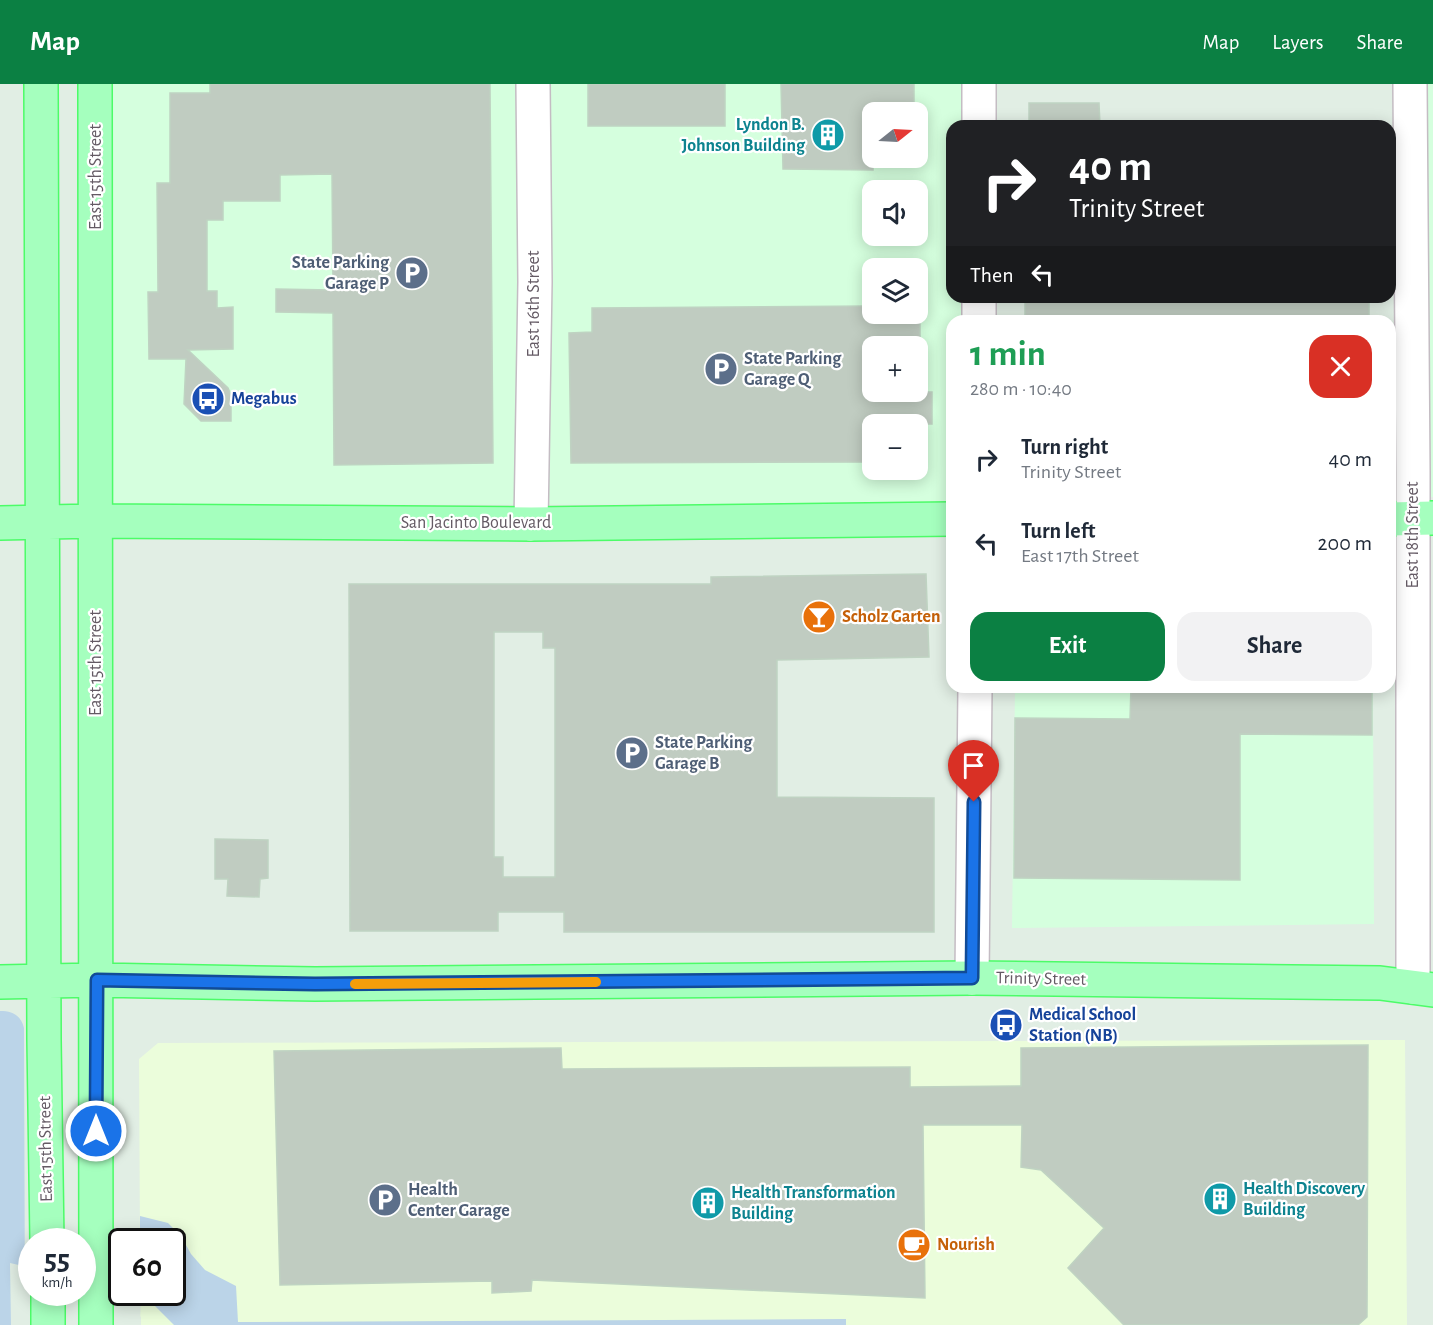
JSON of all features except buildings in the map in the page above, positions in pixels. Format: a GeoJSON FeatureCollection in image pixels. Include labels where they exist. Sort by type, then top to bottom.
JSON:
{"type":"FeatureCollection","features":[{"type":"Feature","properties":{"kind":"main road","name":"East 15th Street"},"geometry":{"type":"LineString","coordinates":[[41,84],[44,1040],[47,1228]]}},
{"type":"Feature","properties":{"kind":"main road","name":"East 15th Street"},"geometry":{"type":"LineString","coordinates":[[95,84],[96,1325]]}},
{"type":"Feature","properties":{"kind":"main road","name":"San Jacinto Boulevard"},"geometry":{"type":"LineString","coordinates":[[0,523],[96,521],[531,524],[946,519]]}},
{"type":"Feature","properties":{"kind":"main road","name":"Trinity Street"},"geometry":{"type":"LineString","coordinates":[[0,982],[97,980],[315,984],[972,978],[1380,983],[1423,988]]}},
{"type":"Feature","properties":{"kind":"main road"},"geometry":{"type":"LineString","coordinates":[[48,1306],[48,1325]]}},
{"type":"Feature","properties":{"kind":"street","name":"East 16th Street"},"geometry":{"type":"LineString","coordinates":[[531,524],[535,282],[533,84]]}},
{"type":"Feature","properties":{"kind":"street"},"geometry":{"type":"LineString","coordinates":[[979,84],[979,120]]}},
{"type":"Feature","properties":{"kind":"street","name":"East 18th Street"},"geometry":{"type":"LineString","coordinates":[[1410,84],[1412,518],[1423,988]]}},
{"type":"Feature","properties":{"kind":"street"},"geometry":{"type":"LineString","coordinates":[[972,978],[975,693]]}},
{"type":"Feature","properties":{"kind":"shaded area"},"geometry":{"type":"Polygon","coordinates":[[[112,84],[966,84],[966,120],[946,120],[946,303],[967,303],[967,315],[946,315],[946,504],[112,505],[112,84]]]}},
{"type":"Feature","properties":{"kind":"shaded area"},"geometry":{"type":"Polygon","coordinates":[[[1426,84],[1433,84],[1433,497],[1431,497],[1426,84]]]}},
{"type":"Feature","properties":{"kind":"shaded area"},"geometry":{"type":"Polygon","coordinates":[[[1015,693],[1373,693],[1374,924],[1012,928],[1015,693]]]}},
{"type":"Feature","properties":{"kind":"shaded area"},"geometry":{"type":"Polygon","coordinates":[[[0,1011],[15,1015],[21,1020],[24,1028],[25,1228],[18,1228],[18,1306],[25,1306],[25,1325],[0,1325],[0,1011]]]}},
{"type":"Feature","properties":{"kind":"shaded area"},"geometry":{"type":"Polygon","coordinates":[[[1405,1040],[1407,1325],[140,1325],[141,1306],[186,1306],[186,1228],[140,1228],[139,1059],[158,1043],[1405,1040]]]}},
{"type":"Feature","properties":{"kind":"shaded area"},"geometry":{"type":"Polygon","coordinates":[[[140,1216],[168,1223],[173,1228],[140,1228],[140,1216]]]}},
{"type":"Feature","properties":{"kind":"shaded area"},"geometry":{"type":"Polygon","coordinates":[[[186,1245],[205,1270],[236,1286],[238,1322],[846,1319],[846,1325],[174,1325],[155,1306],[186,1306],[186,1245]]]}},
{"type":"Feature","properties":{"kind":"pier"},"geometry":{"type":"Polygon","coordinates":[[[10,1263],[18,1265],[18,1306],[96,1306],[96,1291],[108,1296],[108,1306],[125,1306],[141,1317],[141,1325],[11,1325],[10,1263]]]}},
{"type":"Feature","properties":{"kind":"slow traffic"},"geometry":{"type":"LineString","coordinates":[[355,984],[596,982]]}},
{"type":"Feature","properties":{"kind":"place","name":"Lyndon B. Johnson Building"},"geometry":{"type":"Point","coordinates":[828,135]}},
{"type":"Feature","properties":{"kind":"place","name":"State Parking Garage P"},"geometry":{"type":"Point","coordinates":[412,273]}},
{"type":"Feature","properties":{"kind":"place","name":"State Parking Garage Q"},"geometry":{"type":"Point","coordinates":[721,369]}},
{"type":"Feature","properties":{"kind":"place","name":"Megabus"},"geometry":{"type":"Point","coordinates":[208,399]}},
{"type":"Feature","properties":{"kind":"place","name":"Scholz Garten"},"geometry":{"type":"Point","coordinates":[819,617]}},
{"type":"Feature","properties":{"kind":"place","name":"State Parking Garage B"},"geometry":{"type":"Point","coordinates":[632,753]}},
{"type":"Feature","properties":{"kind":"place","name":"Medical School Station (NB)"},"geometry":{"type":"Point","coordinates":[1006,1025]}},
{"type":"Feature","properties":{"kind":"place","name":"Health Discovery Building"},"geometry":{"type":"Point","coordinates":[1220,1199]}},
{"type":"Feature","properties":{"kind":"place","name":"Health Center Garage"},"geometry":{"type":"Point","coordinates":[385,1200]}},
{"type":"Feature","properties":{"kind":"place","name":"Health Transformation Building"},"geometry":{"type":"Point","coordinates":[708,1203]}},
{"type":"Feature","properties":{"kind":"place","name":"Nourish"},"geometry":{"type":"Point","coordinates":[914,1245]}},
{"type":"Feature","properties":{"kind":"route"},"geometry":{"type":"LineString","coordinates":[[96,1131],[97,980],[315,984],[972,978],[974,802]]}}]}
